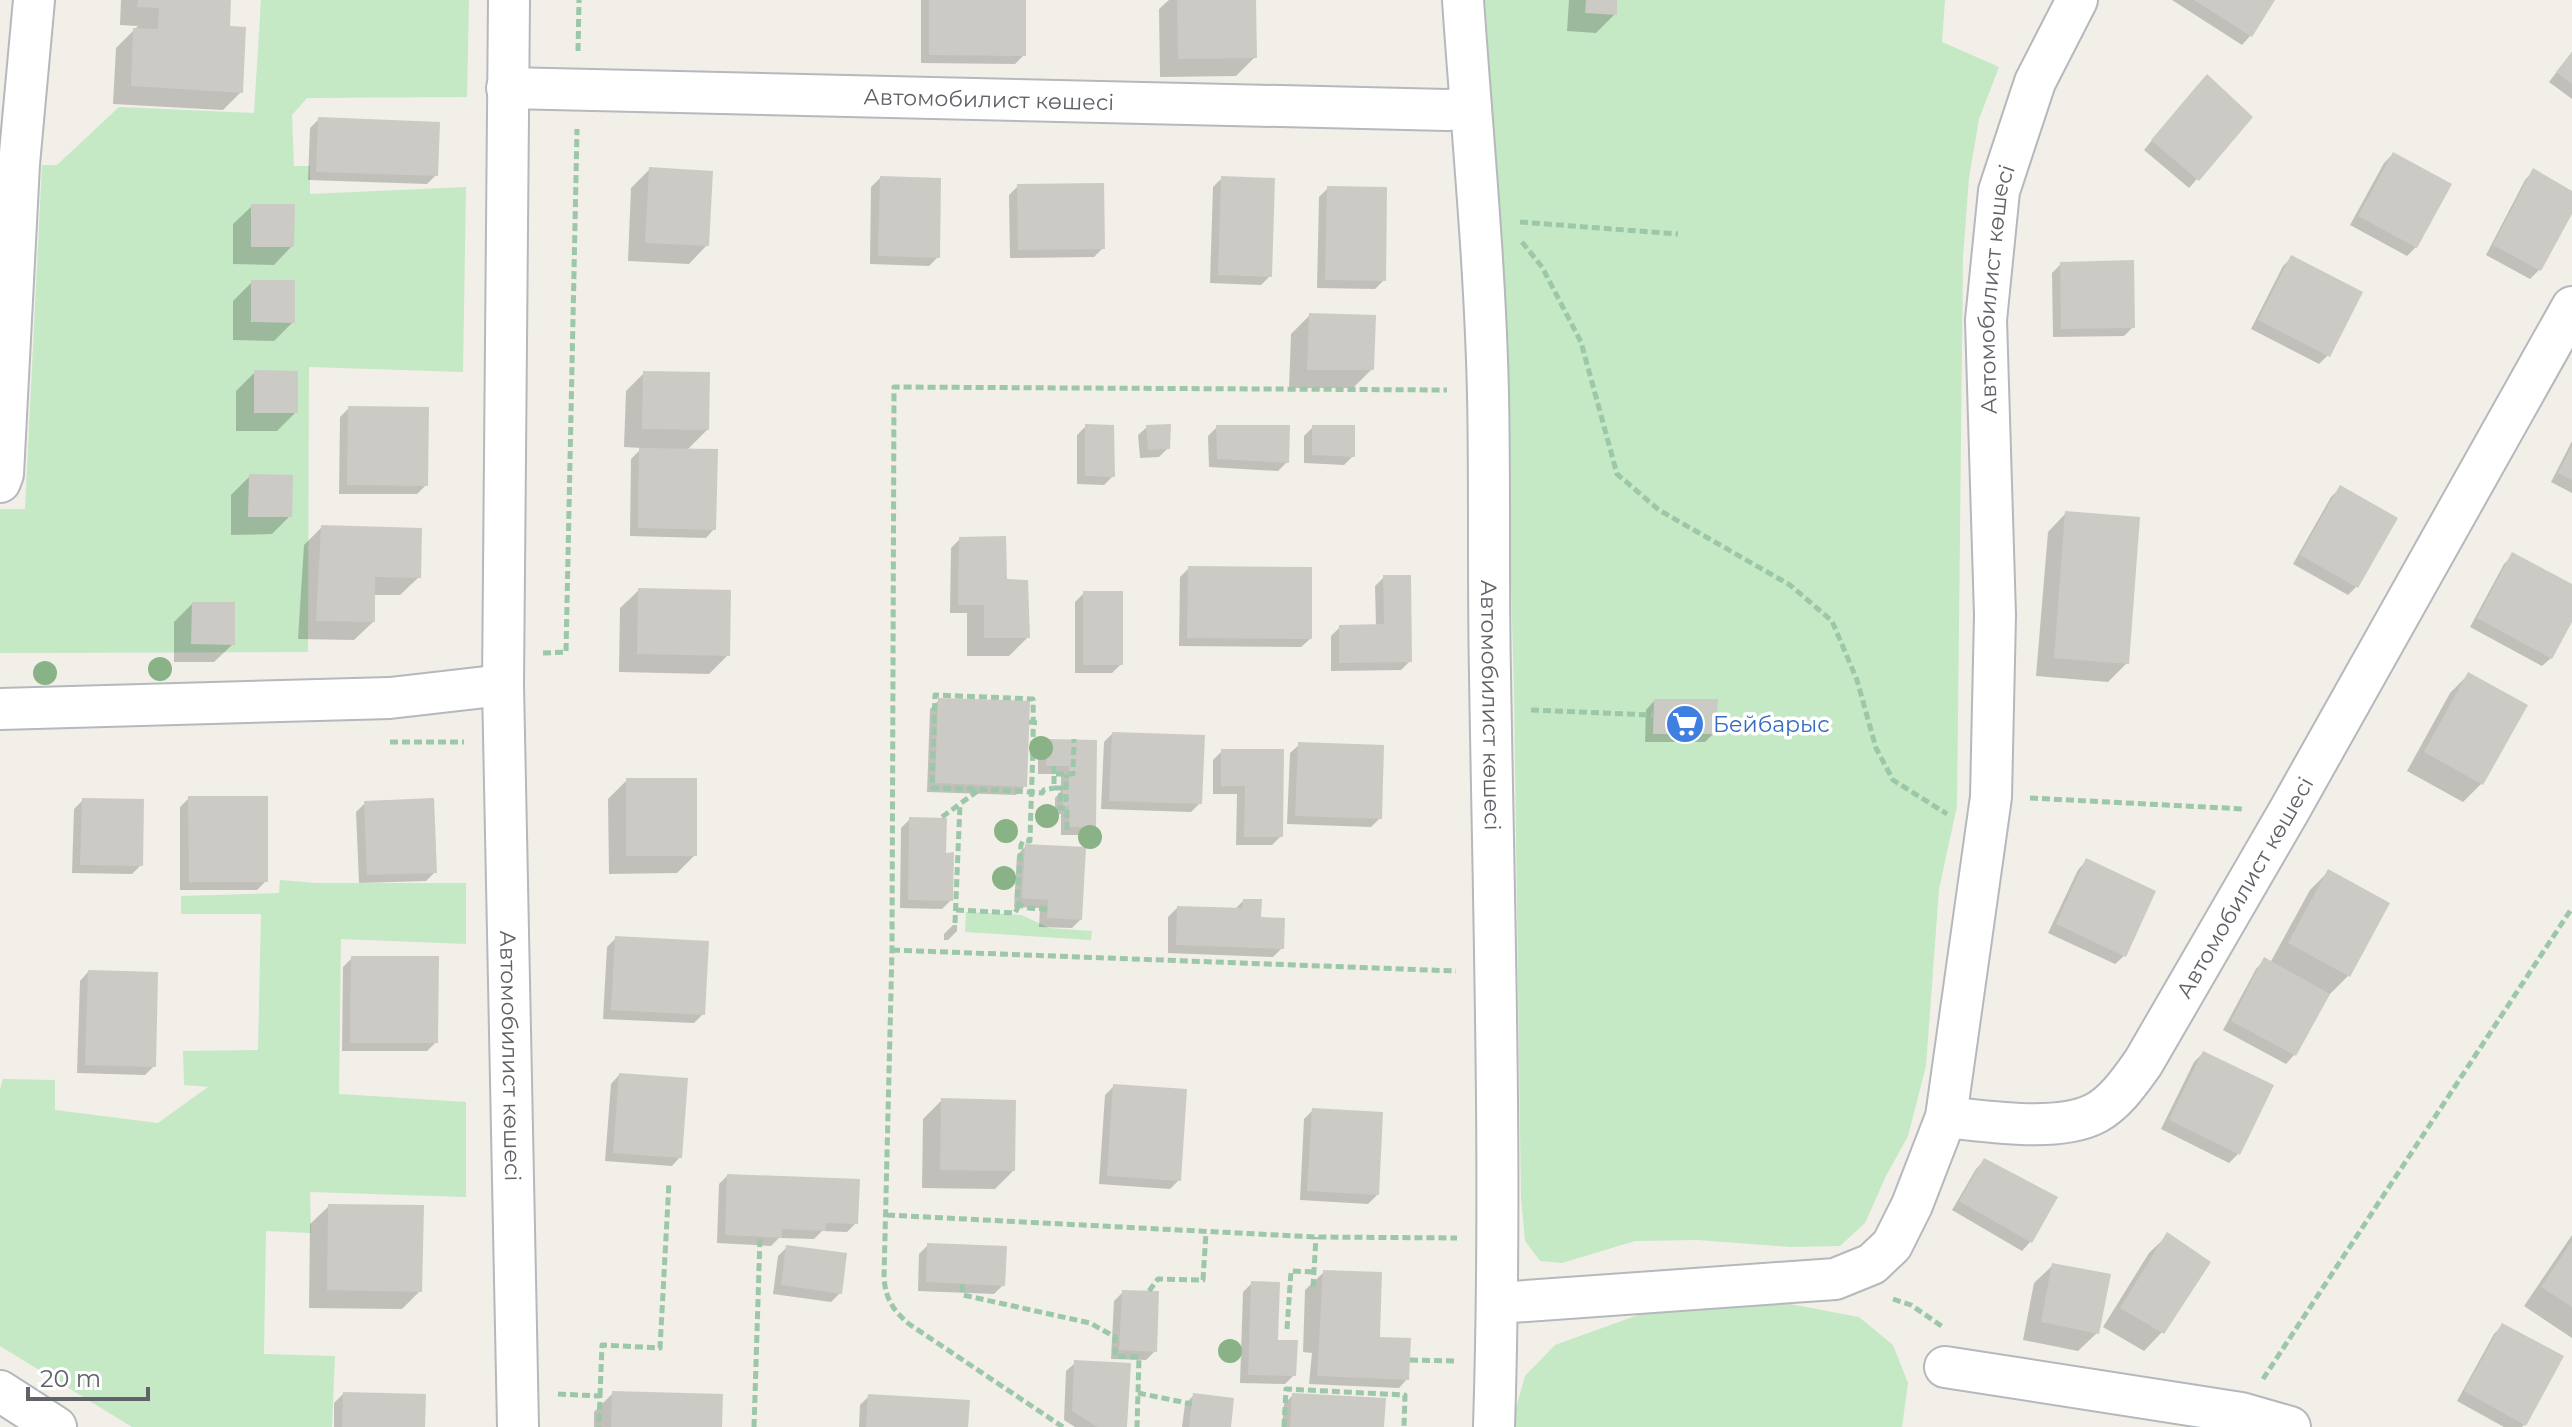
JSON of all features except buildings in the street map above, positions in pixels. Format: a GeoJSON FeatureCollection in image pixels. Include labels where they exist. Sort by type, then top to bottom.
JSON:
{"type":"FeatureCollection","features":[{"type":"Feature","properties":{"kind":"street"},"geometry":{"type":"LineString","coordinates":[[0,482],[3,474],[7,266],[34,0]]}},
{"type":"Feature","properties":{"kind":"street","name":"Автомобилист көшесі"},"geometry":{"type":"LineString","coordinates":[[509,0],[503,685],[518,1409]]}},
{"type":"Feature","properties":{"kind":"street","name":"Автомобилист көшесі"},"geometry":{"type":"LineString","coordinates":[[1463,0],[1478,189],[1488,392],[1497,970],[1498,1303],[1494,1427]]}},
{"type":"Feature","properties":{"kind":"street","name":"Автомобилист көшесі"},"geometry":{"type":"LineString","coordinates":[[1498,1303],[1835,1279],[1872,1264],[1892,1245],[1912,1205],[1946,1117],[1989,814],[1995,615],[1986,320],[1999,191],[2035,82],[2077,0]]}},
{"type":"Feature","properties":{"kind":"street","name":"Автомобилист көшесі"},"geometry":{"type":"LineString","coordinates":[[507,88],[1447,110],[1471,108]]}},
{"type":"Feature","properties":{"kind":"street","name":"Автомобилист көшесі"},"geometry":{"type":"LineString","coordinates":[[1946,1117],[2065,1124],[2097,1113],[2123,1092],[2143,1063],[2289,811],[2572,307]]}},
{"type":"Feature","properties":{"kind":"street"},"geometry":{"type":"LineString","coordinates":[[0,709],[390,698],[503,685]]}},
{"type":"Feature","properties":{"kind":"street"},"geometry":{"type":"LineString","coordinates":[[1945,1367],[2241,1413],[2290,1427]]}},
{"type":"Feature","properties":{"kind":"street"},"geometry":{"type":"LineString","coordinates":[[0,1391],[56,1427]]}},
{"type":"Feature","properties":{"kind":"path"},"geometry":{"type":"LineString","coordinates":[[1478,189],[1542,267],[1581,342],[1617,474],[1659,510],[1790,585],[1832,621],[1857,680],[1876,748],[1893,780],[1964,823],[1989,814],[2289,811]]}},
{"type":"Feature","properties":{"kind":"path"},"geometry":{"type":"LineString","coordinates":[[1505,220],[1678,234]]}},
{"type":"Feature","properties":{"kind":"path"},"geometry":{"type":"LineString","coordinates":[[1063,1427],[909,1324],[895,1312],[885,1297],[892,950],[894,387],[1488,392]]}},
{"type":"Feature","properties":{"kind":"path"},"geometry":{"type":"LineString","coordinates":[[1047,910],[1024,908],[1017,899],[1021,845],[1023,841],[1030,841],[1031,792],[1034,723],[1033,699],[935,695],[932,788],[1031,792],[1042,793],[1061,788],[1060,808],[1067,808],[1067,830]]}},
{"type":"Feature","properties":{"kind":"path"},"geometry":{"type":"LineString","coordinates":[[1492,708],[1654,715]]}},
{"type":"Feature","properties":{"kind":"path"},"geometry":{"type":"LineString","coordinates":[[1054,774],[1073,774],[1074,739]]}},
{"type":"Feature","properties":{"kind":"path"},"geometry":{"type":"LineString","coordinates":[[1054,766],[1054,788]]}},
{"type":"Feature","properties":{"kind":"path"},"geometry":{"type":"LineString","coordinates":[[1066,774],[1066,802]]}},
{"type":"Feature","properties":{"kind":"path"},"geometry":{"type":"LineString","coordinates":[[942,817],[980,790]]}},
{"type":"Feature","properties":{"kind":"path"},"geometry":{"type":"LineString","coordinates":[[955,923],[960,804]]}},
{"type":"Feature","properties":{"kind":"path"},"geometry":{"type":"LineString","coordinates":[[956,910],[1015,913],[1019,905]]}},
{"type":"Feature","properties":{"kind":"path"},"geometry":{"type":"LineString","coordinates":[[2241,1413],[2572,908]]}},
{"type":"Feature","properties":{"kind":"path"},"geometry":{"type":"LineString","coordinates":[[892,950],[1443,971],[1497,970]]}},
{"type":"Feature","properties":{"kind":"path"},"geometry":{"type":"LineString","coordinates":[[599,1427],[602,1345],[660,1348],[669,1182]]}},
{"type":"Feature","properties":{"kind":"path"},"geometry":{"type":"LineString","coordinates":[[887,1215],[1316,1237],[1498,1240]]}},
{"type":"Feature","properties":{"kind":"path"},"geometry":{"type":"LineString","coordinates":[[1149,1291],[1158,1279],[1203,1280],[1206,1232]]}},
{"type":"Feature","properties":{"kind":"path"},"geometry":{"type":"LineString","coordinates":[[754,1427],[760,1237]]}},
{"type":"Feature","properties":{"kind":"path"},"geometry":{"type":"LineString","coordinates":[[1313,1287],[1316,1237]]}},
{"type":"Feature","properties":{"kind":"path"},"geometry":{"type":"LineString","coordinates":[[1287,1329],[1291,1271],[1314,1272]]}},
{"type":"Feature","properties":{"kind":"path"},"geometry":{"type":"LineString","coordinates":[[1835,1279],[1911,1305],[1954,1334],[1996,1375]]}},
{"type":"Feature","properties":{"kind":"path"},"geometry":{"type":"LineString","coordinates":[[962,1284],[963,1295],[1090,1323],[1115,1337],[1115,1356],[1139,1357],[1137,1427]]}},
{"type":"Feature","properties":{"kind":"path"},"geometry":{"type":"LineString","coordinates":[[1284,1427],[1286,1389],[1405,1395],[1404,1427]]}},
{"type":"Feature","properties":{"kind":"path"},"geometry":{"type":"LineString","coordinates":[[1138,1393],[1192,1404]]}},
{"type":"Feature","properties":{"kind":"path"},"geometry":{"type":"LineString","coordinates":[[518,1409],[600,1396]]}},
{"type":"Feature","properties":{"kind":"green space"},"geometry":{"type":"Polygon","coordinates":[[[261,0],[469,0],[467,97],[307,98],[292,115],[294,166],[310,166],[310,194],[466,187],[463,372],[309,367],[308,652],[0,653],[0,509],[25,509],[42,165],[57,165],[119,107],[254,113],[261,0]]]}},
{"type":"Feature","properties":{"kind":"green space"},"geometry":{"type":"Polygon","coordinates":[[[1485,0],[1945,0],[1942,42],[1999,67],[1979,119],[1969,178],[1963,257],[1957,806],[1939,889],[1926,1066],[1908,1136],[1865,1223],[1840,1246],[1790,1247],[1698,1240],[1635,1241],[1562,1263],[1540,1261],[1525,1241],[1521,1198],[1514,691],[1502,250],[1485,0]]]}},
{"type":"Feature","properties":{"kind":"green space"},"geometry":{"type":"Polygon","coordinates":[[[280,880],[316,883],[466,883],[466,944],[341,939],[339,1094],[466,1102],[466,1197],[310,1192],[311,1233],[266,1231],[264,1354],[335,1356],[332,1427],[132,1427],[0,1346],[0,1089],[3,1079],[55,1080],[55,1110],[158,1123],[208,1087],[184,1085],[183,1051],[258,1050],[261,914],[181,914],[181,896],[279,893],[280,880]]]}},
{"type":"Feature","properties":{"kind":"green space"},"geometry":{"type":"Polygon","coordinates":[[[966,912],[1022,915],[1049,928],[1092,931],[1091,940],[965,932],[966,912]]]}},
{"type":"Feature","properties":{"kind":"green space"},"geometry":{"type":"Polygon","coordinates":[[[1758,1298],[1859,1317],[1893,1345],[1908,1383],[1902,1427],[1515,1427],[1516,1408],[1525,1376],[1555,1345],[1652,1310],[1758,1298]]]}},
{"type":"Feature","properties":{"kind":"place","name":"Бейбарыс"},"geometry":{"type":"Point","coordinates":[1685,724]}}]}
